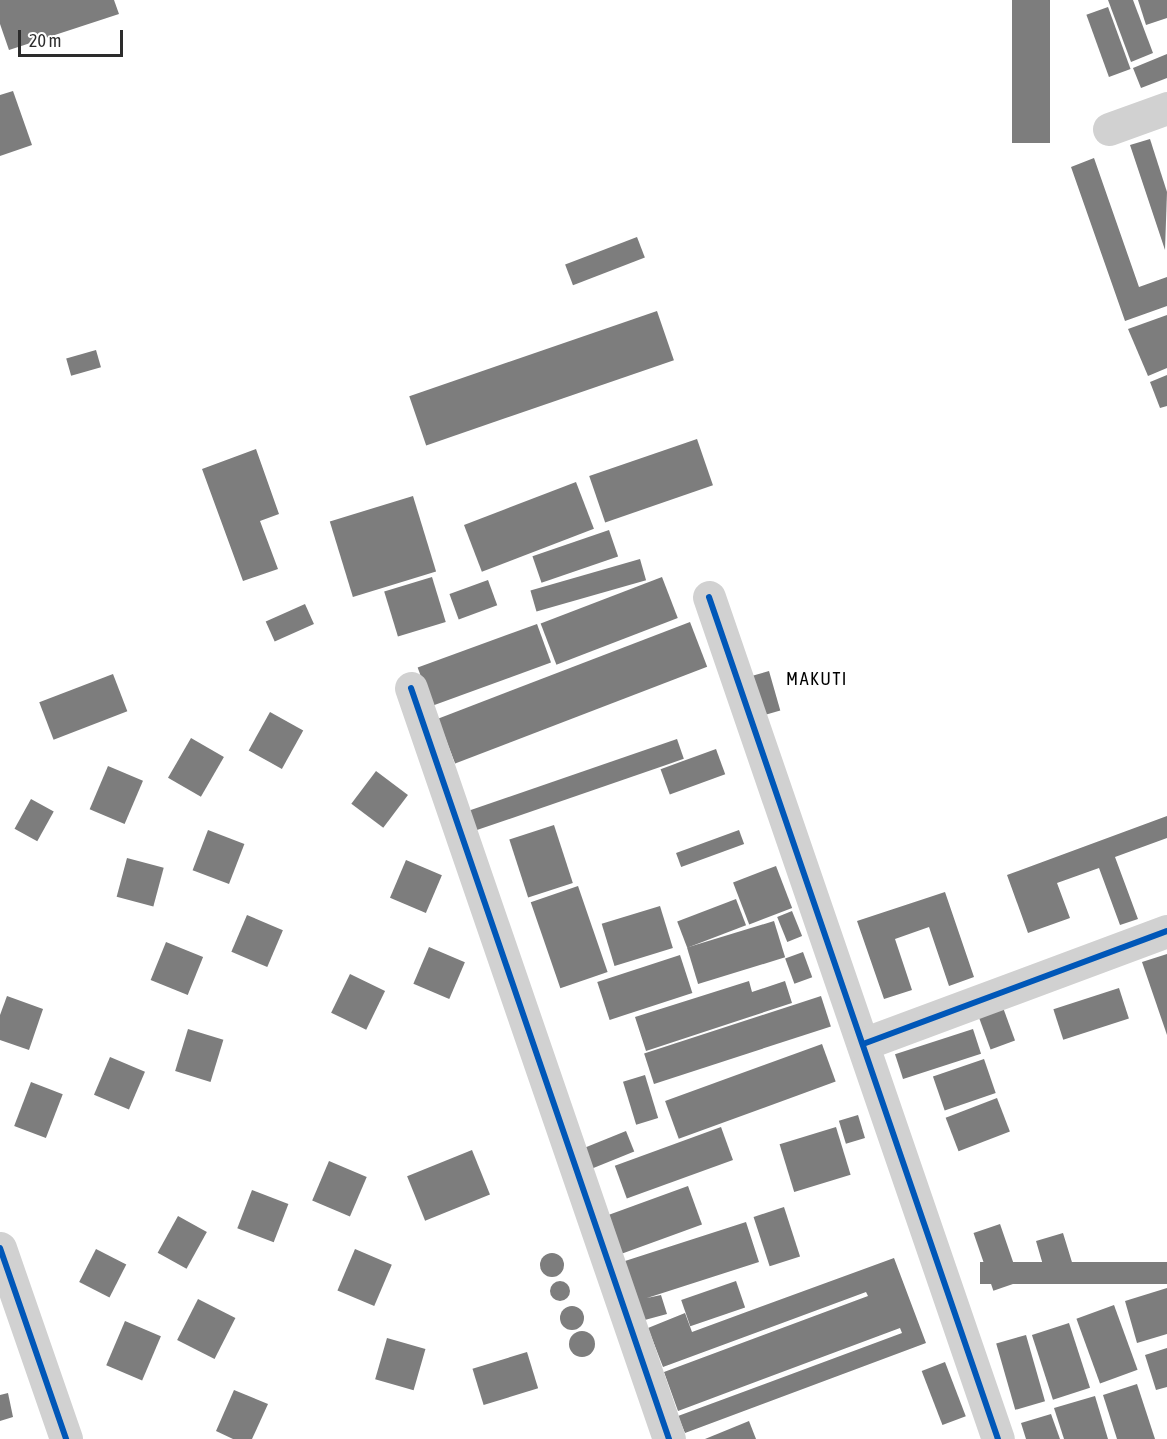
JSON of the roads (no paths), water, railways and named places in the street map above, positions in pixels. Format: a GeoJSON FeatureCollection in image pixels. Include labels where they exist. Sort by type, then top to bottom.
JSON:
{"type":"FeatureCollection","features":[{"type":"Feature","properties":{"kind":"street"},"geometry":{"type":"LineString","coordinates":[[1109,129],[1167,108]]}},
{"type":"Feature","properties":{"kind":"street"},"geometry":{"type":"LineString","coordinates":[[709,597],[998,1439]]}},
{"type":"Feature","properties":{"kind":"street"},"geometry":{"type":"LineString","coordinates":[[411,688],[669,1439]]}},
{"type":"Feature","properties":{"kind":"street"},"geometry":{"type":"LineString","coordinates":[[863,1044],[1167,931]]}},
{"type":"Feature","properties":{"kind":"street"},"geometry":{"type":"LineString","coordinates":[[0,1248],[66,1439]]}},
{"type":"Feature","properties":{"kind":"district","name":"MAKUTI"},"geometry":{"type":"Point","coordinates":[817,679]}}]}
